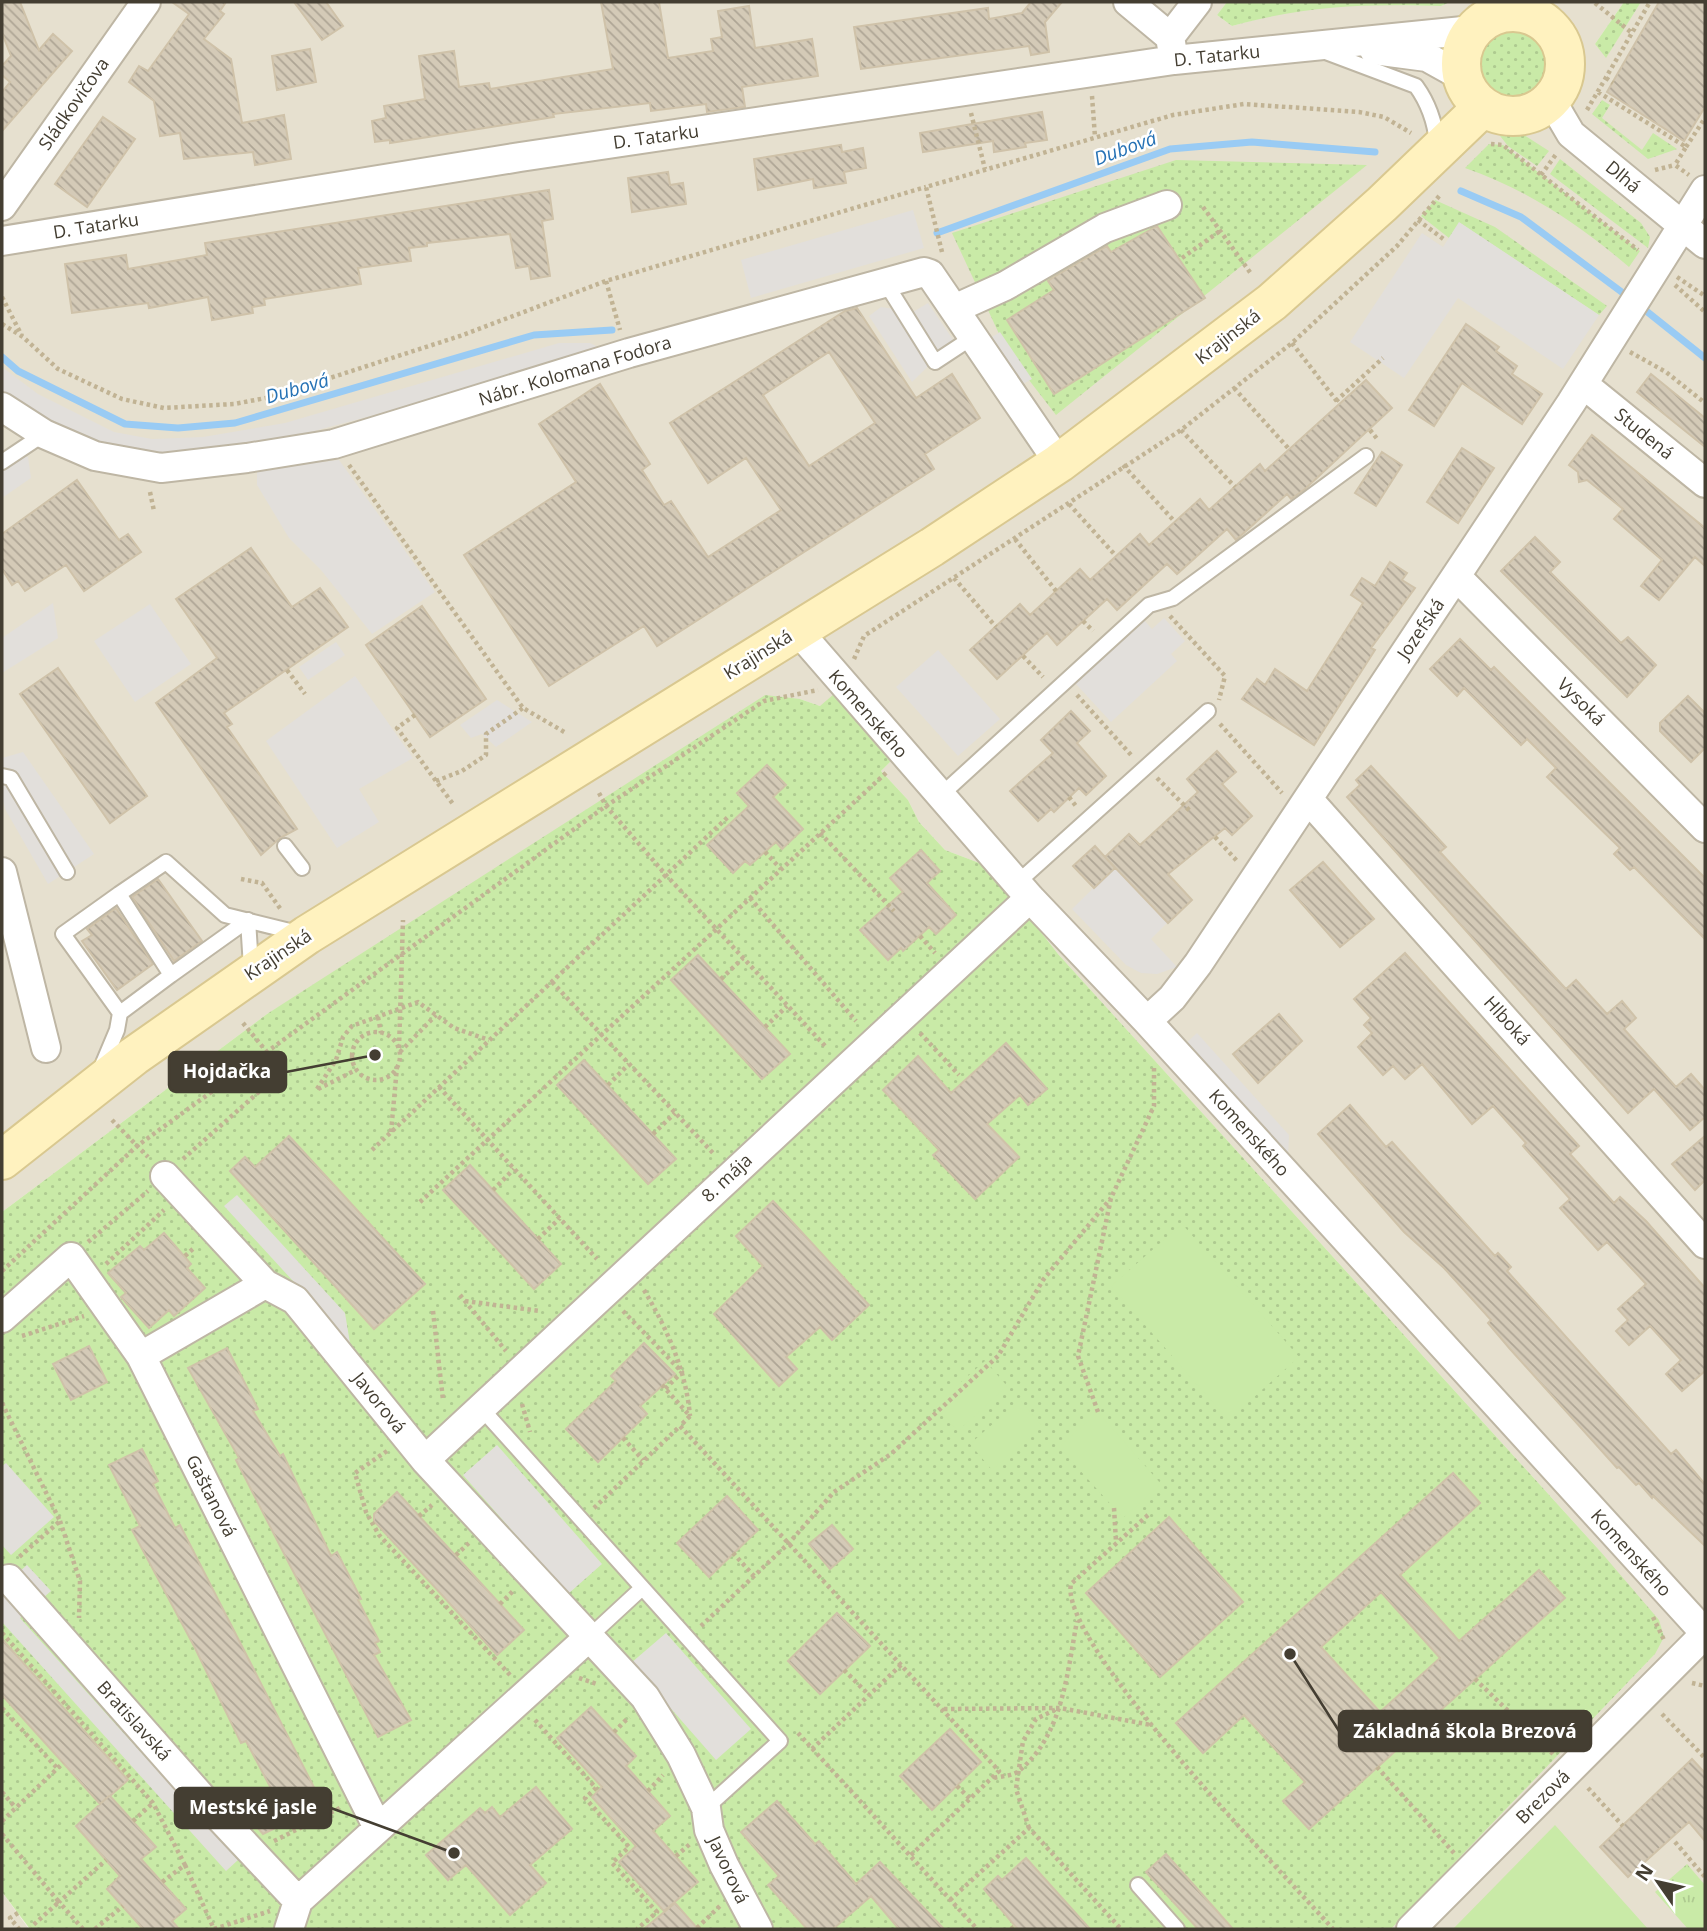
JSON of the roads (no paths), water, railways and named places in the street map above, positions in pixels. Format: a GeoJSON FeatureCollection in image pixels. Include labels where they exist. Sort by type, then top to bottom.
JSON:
{"type":"FeatureCollection","features":[{"type":"Feature","properties":{"kind":"main road"},"geometry":{"type":"LineString","coordinates":[[1571,10],[1562,43],[1566,63],[1562,83],[1568,107],[1518,116],[1500,115],[1473,92],[1462,53],[1473,30],[1497,14],[1515,11],[1534,15],[1571,10]]}},
{"type":"Feature","properties":{"kind":"main road","name":"Krajinská"},"geometry":{"type":"LineString","coordinates":[[2,1160],[101,1105],[251,972],[294,923],[797,630],[1059,463],[1272,302],[1473,92]]}},
{"type":"Feature","properties":{"kind":"street","name":"Sládkovičova"},"geometry":{"type":"LineString","coordinates":[[2,206],[146,2]]}},
{"type":"Feature","properties":{"kind":"street"},"geometry":{"type":"LineString","coordinates":[[1128,2],[1172,49],[1197,2]]}},
{"type":"Feature","properties":{"kind":"street","name":"D. Tatarku"},"geometry":{"type":"LineString","coordinates":[[1312,47],[1429,32],[1473,30]]}},
{"type":"Feature","properties":{"kind":"street","name":"D. Tatarku"},"geometry":{"type":"LineString","coordinates":[[2,241],[1172,49],[1312,47],[1376,50],[1427,57],[1473,92]]}},
{"type":"Feature","properties":{"kind":"street","name":"Dlhá"},"geometry":{"type":"LineString","coordinates":[[1568,107],[1571,134],[1705,244]]}},
{"type":"Feature","properties":{"kind":"street","name":"Jozefská"},"geometry":{"type":"LineString","coordinates":[[1147,1021],[1172,998],[1198,964],[1300,801],[1456,576],[1583,384],[1622,336],[1682,226],[1700,184]]}},
{"type":"Feature","properties":{"kind":"street"},"geometry":{"type":"LineString","coordinates":[[1059,463],[954,309],[1004,286],[1105,228],[1167,205]]}},
{"type":"Feature","properties":{"kind":"street","name":"Nábr. Kolomana Fodora"},"geometry":{"type":"LineString","coordinates":[[2,407],[44,434],[95,456],[161,468],[334,444],[629,354],[924,272],[930,274],[954,309]]}},
{"type":"Feature","properties":{"kind":"street","name":"Studená"},"geometry":{"type":"LineString","coordinates":[[1583,384],[1705,483]]}},
{"type":"Feature","properties":{"kind":"street","name":"Vysoká"},"geometry":{"type":"LineString","coordinates":[[1456,576],[1705,828]]}},
{"type":"Feature","properties":{"kind":"street","name":"Komenského"},"geometry":{"type":"LineString","coordinates":[[797,630],[1023,891],[1147,1021],[1705,1634]]}},
{"type":"Feature","properties":{"kind":"street","name":"Hlboká"},"geometry":{"type":"LineString","coordinates":[[1300,801],[1705,1244]]}},
{"type":"Feature","properties":{"kind":"street"},"geometry":{"type":"LineString","coordinates":[[2,872],[46,1048]]}},
{"type":"Feature","properties":{"kind":"street","name":"8. mája"},"geometry":{"type":"LineString","coordinates":[[411,1460],[481,1408],[1023,891]]}},
{"type":"Feature","properties":{"kind":"street","name":"Javorová"},"geometry":{"type":"LineString","coordinates":[[157,1183],[265,1284],[295,1300],[411,1460],[645,1698],[681,1755],[706,1808],[709,1830],[758,1929]]}},
{"type":"Feature","properties":{"kind":"street","name":"Gaštanová"},"geometry":{"type":"LineString","coordinates":[[7,1328],[71,1256],[141,1356],[378,1828]]}},
{"type":"Feature","properties":{"kind":"street"},"geometry":{"type":"LineString","coordinates":[[141,1356],[265,1284]]}},
{"type":"Feature","properties":{"kind":"street","name":"Bratislavská"},"geometry":{"type":"LineString","coordinates":[[11,1570],[298,1901]]}},
{"type":"Feature","properties":{"kind":"street","name":"Brezová"},"geometry":{"type":"LineString","coordinates":[[1411,1929],[1705,1634]]}},
{"type":"Feature","properties":{"kind":"street"},"geometry":{"type":"LineString","coordinates":[[289,1929],[298,1901],[588,1638]]}},
{"type":"Feature","properties":{"kind":"lane"},"geometry":{"type":"LineString","coordinates":[[1312,47],[1416,86],[1426,99],[1435,126],[1424,143]]}},
{"type":"Feature","properties":{"kind":"lane"},"geometry":{"type":"LineString","coordinates":[[885,282],[935,362],[973,337]]}},
{"type":"Feature","properties":{"kind":"lane"},"geometry":{"type":"LineString","coordinates":[[2,462],[44,434]]}},
{"type":"Feature","properties":{"kind":"lane"},"geometry":{"type":"LineString","coordinates":[[940,796],[1149,606],[1174,598],[1366,456]]}},
{"type":"Feature","properties":{"kind":"lane"},"geometry":{"type":"LineString","coordinates":[[1023,891],[1146,768],[1208,711]]}},
{"type":"Feature","properties":{"kind":"lane"},"geometry":{"type":"LineString","coordinates":[[2,776],[11,778],[67,872]]}},
{"type":"Feature","properties":{"kind":"lane"},"geometry":{"type":"LineString","coordinates":[[285,846],[302,868]]}},
{"type":"Feature","properties":{"kind":"lane"},"geometry":{"type":"LineString","coordinates":[[120,1013],[63,934],[166,862],[225,915],[248,920],[294,923]]}},
{"type":"Feature","properties":{"kind":"lane"},"geometry":{"type":"LineString","coordinates":[[119,894],[172,975]]}},
{"type":"Feature","properties":{"kind":"lane"},"geometry":{"type":"LineString","coordinates":[[248,920],[251,972]]}},
{"type":"Feature","properties":{"kind":"lane"},"geometry":{"type":"LineString","coordinates":[[101,1105],[120,1013],[248,920]]}},
{"type":"Feature","properties":{"kind":"lane"},"geometry":{"type":"LineString","coordinates":[[481,1408],[780,1741],[706,1808]]}},
{"type":"Feature","properties":{"kind":"lane"},"geometry":{"type":"LineString","coordinates":[[588,1638],[641,1589]]}},
{"type":"Feature","properties":{"kind":"lane"},"geometry":{"type":"LineString","coordinates":[[1138,1885],[1177,1929]]}},
{"type":"Feature","properties":{"kind":"waterway","name":"Dubová"},"geometry":{"type":"LineString","coordinates":[[937,233],[1170,149],[1252,142],[1375,152]]}},
{"type":"Feature","properties":{"kind":"waterway","name":"Dubová"},"geometry":{"type":"LineString","coordinates":[[1461,191],[1521,217],[1631,299]]}},
{"type":"Feature","properties":{"kind":"waterway","name":"Dubová"},"geometry":{"type":"LineString","coordinates":[[1640,306],[1705,358]]}},
{"type":"Feature","properties":{"kind":"waterway","name":"Dubová"},"geometry":{"type":"LineString","coordinates":[[2,357],[18,371],[125,424],[178,428],[235,423],[534,335],[612,330]]}},
{"type":"Feature","properties":{"kind":"place","name":"Hojdačka"},"geometry":{"type":"Point","coordinates":[375,1055]}},
{"type":"Feature","properties":{"kind":"place","name":"Základná škola Brezová"},"geometry":{"type":"Point","coordinates":[1290,1654]}},
{"type":"Feature","properties":{"kind":"place","name":"Mestské jasle"},"geometry":{"type":"Point","coordinates":[454,1853]}}]}
